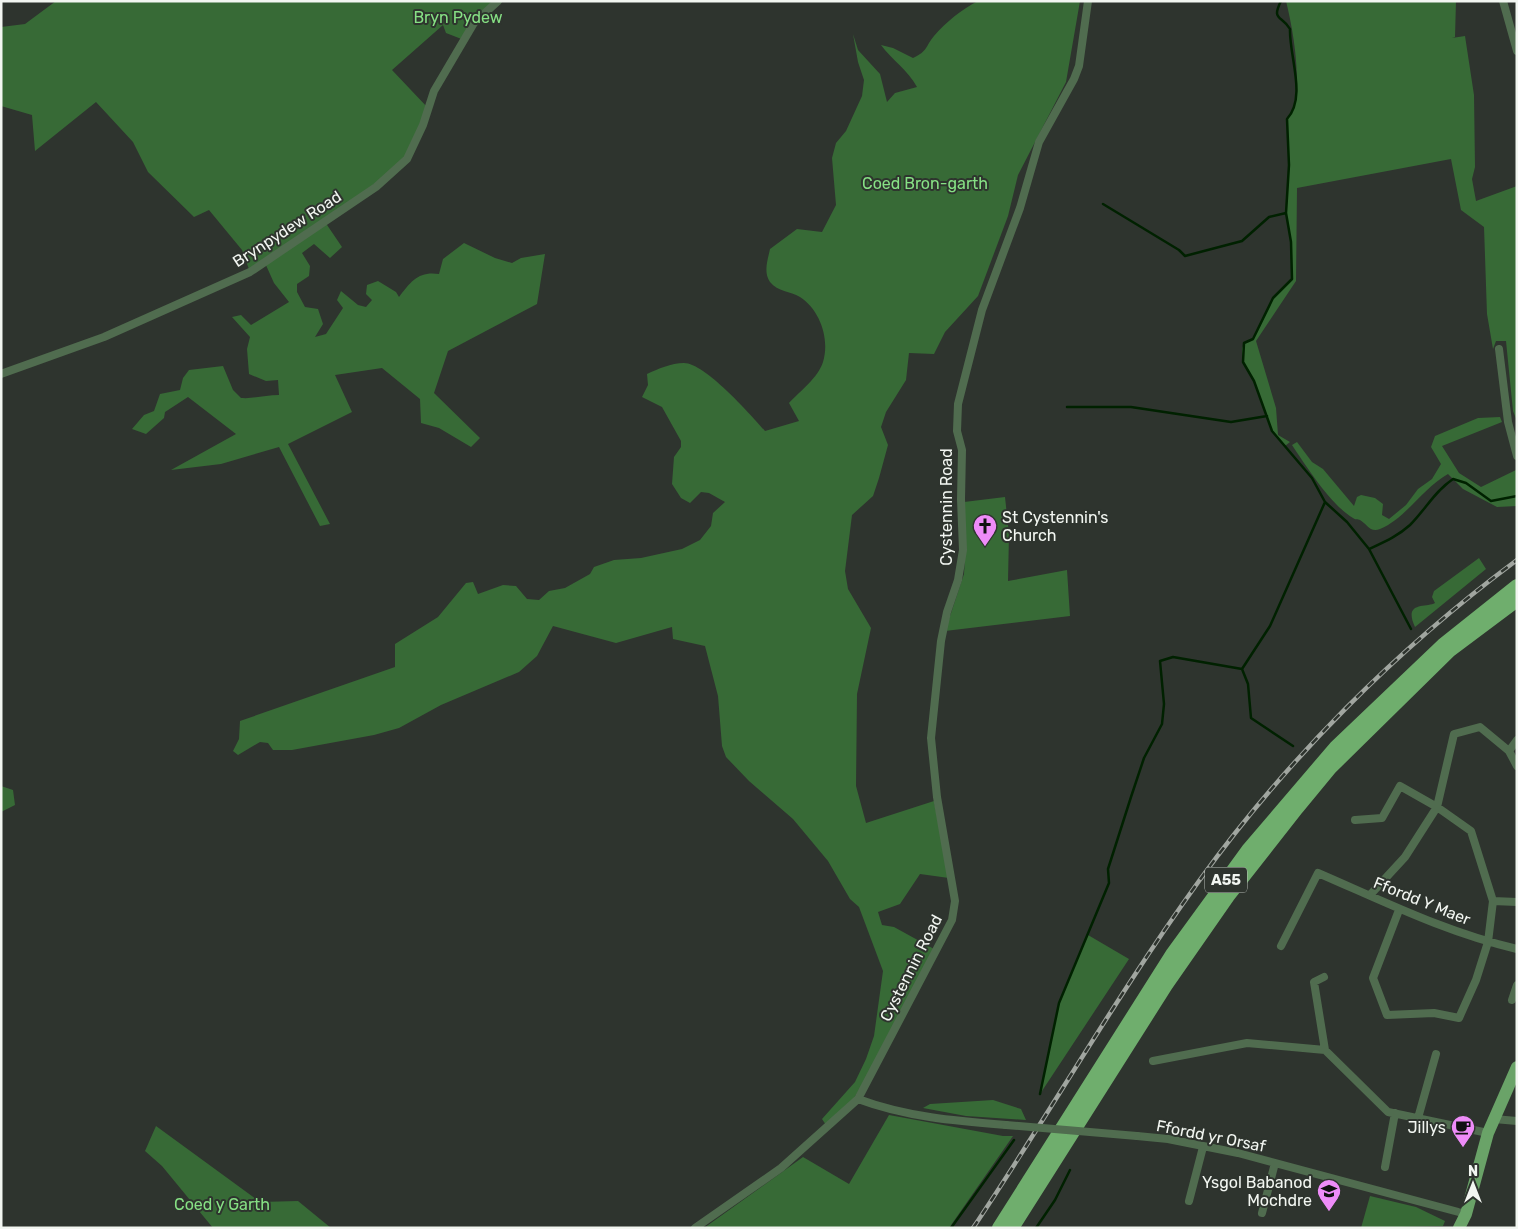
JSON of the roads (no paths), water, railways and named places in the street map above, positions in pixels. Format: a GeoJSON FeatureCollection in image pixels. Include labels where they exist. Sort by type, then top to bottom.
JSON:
{"type":"FeatureCollection","features":[{"type":"Feature","properties":{"kind":"highway","name":"A55"},"geometry":{"type":"LineString","coordinates":[[999,1228],[1173,953],[1254,842],[1336,747],[1443,645],[1517,586]]}},
{"type":"Feature","properties":{"kind":"highway","name":"A55"},"geometry":{"type":"LineString","coordinates":[[1012,1228],[1166,985],[1228,896],[1297,808],[1330,768],[1450,651],[1517,600]]}},
{"type":"Feature","properties":{"kind":"main road"},"geometry":{"type":"LineString","coordinates":[[1459,1228],[1466,1214],[1488,1133],[1517,1067]]}},
{"type":"Feature","properties":{"kind":"street","name":"Brynpydew Road"},"geometry":{"type":"LineString","coordinates":[[1,374],[104,337],[250,272],[376,187],[407,159],[423,125],[434,91],[474,23],[498,1]]}},
{"type":"Feature","properties":{"kind":"street","name":"Cystennin Road"},"geometry":{"type":"LineString","coordinates":[[695,1228],[781,1168],[858,1098],[948,929],[955,911],[952,876],[937,797],[931,738],[941,641],[947,612],[958,580],[963,550],[962,450],[957,431],[958,404],[982,310],[1020,208],[1039,142],[1074,80],[1079,66],[1088,1]]}},
{"type":"Feature","properties":{"kind":"street"},"geometry":{"type":"LineString","coordinates":[[1503,1],[1517,51]]}},
{"type":"Feature","properties":{"kind":"street"},"geometry":{"type":"LineString","coordinates":[[1500,349],[1517,456]]}},
{"type":"Feature","properties":{"kind":"street"},"geometry":{"type":"LineString","coordinates":[[1370,895],[1405,857],[1437,807],[1454,734],[1480,727],[1509,751],[1517,766]]}},
{"type":"Feature","properties":{"kind":"street"},"geometry":{"type":"LineString","coordinates":[[1509,751],[1517,740]]}},
{"type":"Feature","properties":{"kind":"street"},"geometry":{"type":"LineString","coordinates":[[1355,820],[1382,818],[1400,786],[1437,807],[1471,831],[1493,901],[1488,942],[1476,980],[1459,1018],[1434,1013],[1387,1015],[1373,978],[1399,910]]}},
{"type":"Feature","properties":{"kind":"street","name":"Ffordd Y Maer"},"geometry":{"type":"LineString","coordinates":[[1281,946],[1318,873],[1370,895],[1399,910],[1488,942],[1517,949]]}},
{"type":"Feature","properties":{"kind":"street"},"geometry":{"type":"LineString","coordinates":[[1493,901],[1517,902]]}},
{"type":"Feature","properties":{"kind":"street"},"geometry":{"type":"LineString","coordinates":[[1324,977],[1314,982],[1325,1050],[1388,1112],[1488,1133]]}},
{"type":"Feature","properties":{"kind":"street"},"geometry":{"type":"LineString","coordinates":[[1512,1000],[1517,985]]}},
{"type":"Feature","properties":{"kind":"street"},"geometry":{"type":"LineString","coordinates":[[1152,1061],[1247,1043],[1325,1050]]}},
{"type":"Feature","properties":{"kind":"street"},"geometry":{"type":"LineString","coordinates":[[1418,1118],[1436,1054]]}},
{"type":"Feature","properties":{"kind":"street","name":"Ffordd yr Orsaf"},"geometry":{"type":"LineString","coordinates":[[858,1098],[890,1110],[951,1121],[1168,1139],[1275,1163],[1466,1214]]}},
{"type":"Feature","properties":{"kind":"street"},"geometry":{"type":"LineString","coordinates":[[1385,1167],[1395,1113]]}},
{"type":"Feature","properties":{"kind":"street"},"geometry":{"type":"LineString","coordinates":[[1494,1119],[1517,1122]]}},
{"type":"Feature","properties":{"kind":"street"},"geometry":{"type":"LineString","coordinates":[[1189,1201],[1203,1147]]}},
{"type":"Feature","properties":{"kind":"street"},"geometry":{"type":"LineString","coordinates":[[1262,1213],[1275,1163]]}},
{"type":"Feature","properties":{"kind":"waterway"},"geometry":{"type":"LineString","coordinates":[[1281,1],[1277,15],[1290,29],[1296,76],[1296,99],[1293,110],[1287,119],[1289,165],[1286,213],[1291,242],[1292,279],[1273,298],[1253,339],[1244,343],[1243,362],[1254,381],[1272,431],[1312,478],[1325,502],[1347,522],[1369,549],[1391,539],[1410,525],[1435,495],[1453,479],[1466,483],[1491,501],[1517,496]]}},
{"type":"Feature","properties":{"kind":"waterway"},"geometry":{"type":"LineString","coordinates":[[1103,204],[1179,250],[1185,256],[1242,241],[1269,217],[1286,213]]}},
{"type":"Feature","properties":{"kind":"waterway"},"geometry":{"type":"LineString","coordinates":[[1067,407],[1131,407],[1231,422],[1267,416]]}},
{"type":"Feature","properties":{"kind":"waterway"},"geometry":{"type":"LineString","coordinates":[[1040,1094],[1059,1003],[1109,883],[1108,869],[1131,797],[1144,758],[1162,724],[1164,704],[1160,661],[1173,657],[1242,669],[1270,626],[1325,502]]}},
{"type":"Feature","properties":{"kind":"waterway"},"geometry":{"type":"LineString","coordinates":[[1369,549],[1411,629]]}},
{"type":"Feature","properties":{"kind":"waterway"},"geometry":{"type":"LineString","coordinates":[[1242,669],[1248,684],[1251,718],[1293,746]]}},
{"type":"Feature","properties":{"kind":"waterway"},"geometry":{"type":"LineString","coordinates":[[951,1228],[1014,1140]]}},
{"type":"Feature","properties":{"kind":"waterway"},"geometry":{"type":"LineString","coordinates":[[1036,1228],[1055,1200],[1070,1170]]}},
{"type":"Feature","properties":{"kind":"railway"},"geometry":{"type":"LineString","coordinates":[[973,1228],[1140,966],[1233,836],[1269,792],[1346,708],[1429,631],[1472,594],[1517,560]]}},
{"type":"Feature","properties":{"kind":"place","name":"St Cystennin's Church"},"geometry":{"type":"Point","coordinates":[985,547]}},
{"type":"Feature","properties":{"kind":"place","name":"Jillys"},"geometry":{"type":"Point","coordinates":[1463,1148]}},
{"type":"Feature","properties":{"kind":"place","name":"Ysgol Babanod Mochdre"},"geometry":{"type":"Point","coordinates":[1329,1212]}},
{"type":"Feature","properties":{"kind":"park label","name":"Bryn Pydew"},"geometry":{"type":"Point","coordinates":[458,17]}},
{"type":"Feature","properties":{"kind":"park label","name":"Coed Bron-garth"},"geometry":{"type":"Point","coordinates":[925,183]}},
{"type":"Feature","properties":{"kind":"park label","name":"Coed y Garth"},"geometry":{"type":"Point","coordinates":[222,1204]}}]}
